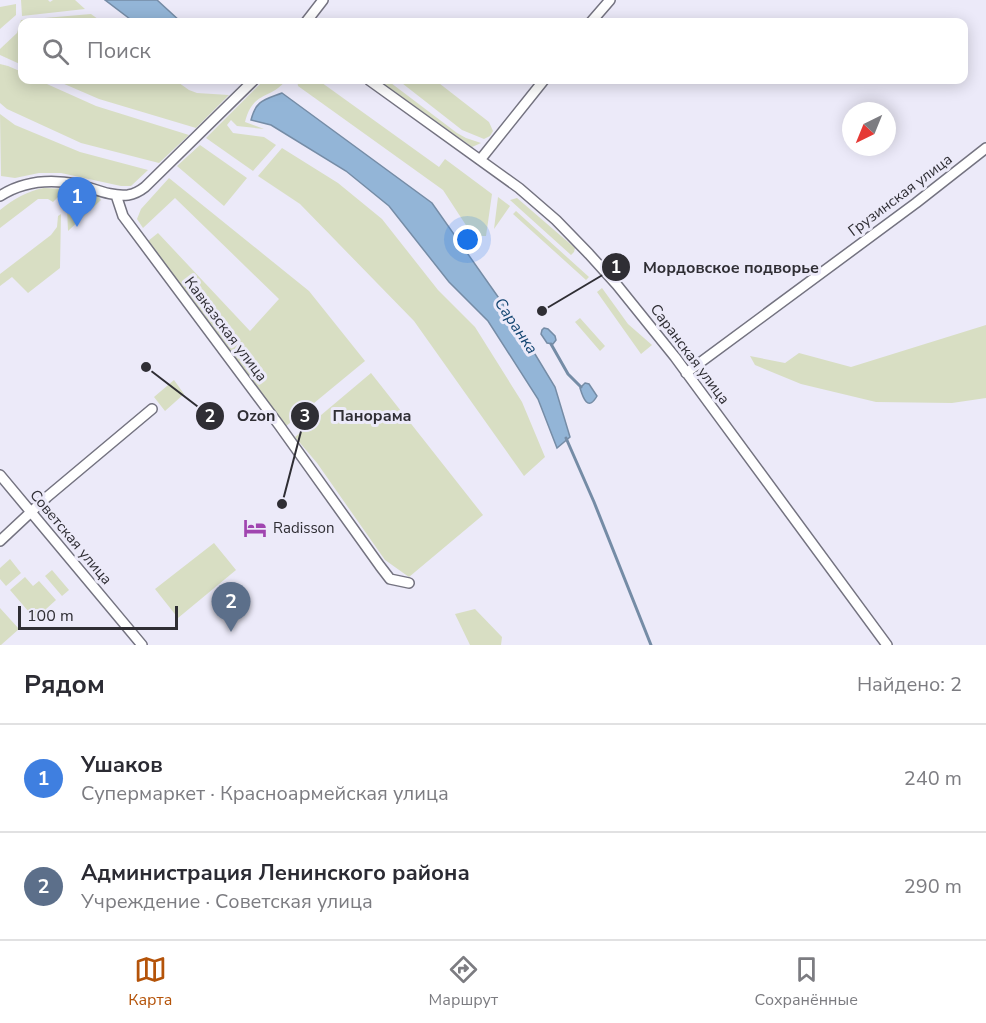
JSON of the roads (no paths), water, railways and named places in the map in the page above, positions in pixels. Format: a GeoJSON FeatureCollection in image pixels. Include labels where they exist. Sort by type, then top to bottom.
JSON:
{"type":"FeatureCollection","features":[{"type":"Feature","properties":{"kind":"street"},"geometry":{"type":"LineString","coordinates":[[309,18],[323,0]]}},
{"type":"Feature","properties":{"kind":"street"},"geometry":{"type":"LineString","coordinates":[[594,18],[610,0]]}},
{"type":"Feature","properties":{"kind":"street"},"geometry":{"type":"LineString","coordinates":[[1,193],[44,181],[77,184],[116,195],[128,195],[145,187],[250,84]]}},
{"type":"Feature","properties":{"kind":"street","name":"Саранская улица"},"geometry":{"type":"LineString","coordinates":[[375,84],[519,188],[556,220],[589,254],[617,285],[686,373],[887,645]]}},
{"type":"Feature","properties":{"kind":"street"},"geometry":{"type":"LineString","coordinates":[[480,160],[541,84]]}},
{"type":"Feature","properties":{"kind":"street","name":"Грузинская улица"},"geometry":{"type":"LineString","coordinates":[[686,373],[916,203],[986,148]]}},
{"type":"Feature","properties":{"kind":"street","name":"Кавказская улица"},"geometry":{"type":"LineString","coordinates":[[116,195],[123,216],[279,425],[380,566],[390,579],[409,583]]}},
{"type":"Feature","properties":{"kind":"street"},"geometry":{"type":"LineString","coordinates":[[0,541],[152,410]]}},
{"type":"Feature","properties":{"kind":"street","name":"Советская улица"},"geometry":{"type":"LineString","coordinates":[[0,475],[142,645]]}},
{"type":"Feature","properties":{"kind":"water"},"geometry":{"type":"Polygon","coordinates":[[[105,0],[157,0],[177,18],[129,18],[105,0]]]}},
{"type":"Feature","properties":{"kind":"water"},"geometry":{"type":"Polygon","coordinates":[[[282,93],[432,203],[515,321],[555,387],[570,437],[557,448],[538,399],[488,321],[449,282],[389,206],[346,171],[271,125],[251,120],[258,105],[282,93]]]}},
{"type":"Feature","properties":{"kind":"water"},"geometry":{"type":"Polygon","coordinates":[[[544,328],[555,336],[556,340],[553,344],[547,343],[541,334],[544,328]]]}},
{"type":"Feature","properties":{"kind":"water"},"geometry":{"type":"Polygon","coordinates":[[[585,383],[589,384],[597,396],[591,403],[586,402],[580,388],[585,383]]]}},
{"type":"Feature","properties":{"kind":"waterway"},"geometry":{"type":"LineString","coordinates":[[551,344],[568,374],[581,387]]}},
{"type":"Feature","properties":{"kind":"waterway","name":"Саранка"},"geometry":{"type":"LineString","coordinates":[[566,438],[651,645]]}},
{"type":"Feature","properties":{"kind":"place","name":"Ушаков"},"geometry":{"type":"Point","coordinates":[77,227]}},
{"type":"Feature","properties":{"kind":"place","name":"Мордовское подворье"},"geometry":{"type":"Point","coordinates":[542,311]}},
{"type":"Feature","properties":{"kind":"place","name":"Ozon"},"geometry":{"type":"Point","coordinates":[146,367]}},
{"type":"Feature","properties":{"kind":"place","name":"Панорама"},"geometry":{"type":"Point","coordinates":[282,504]}},
{"type":"Feature","properties":{"kind":"place","name":"Radisson"},"geometry":{"type":"Point","coordinates":[255,528]}},
{"type":"Feature","properties":{"kind":"place","name":"Администрация Ленинского района"},"geometry":{"type":"Point","coordinates":[231,632]}}]}
